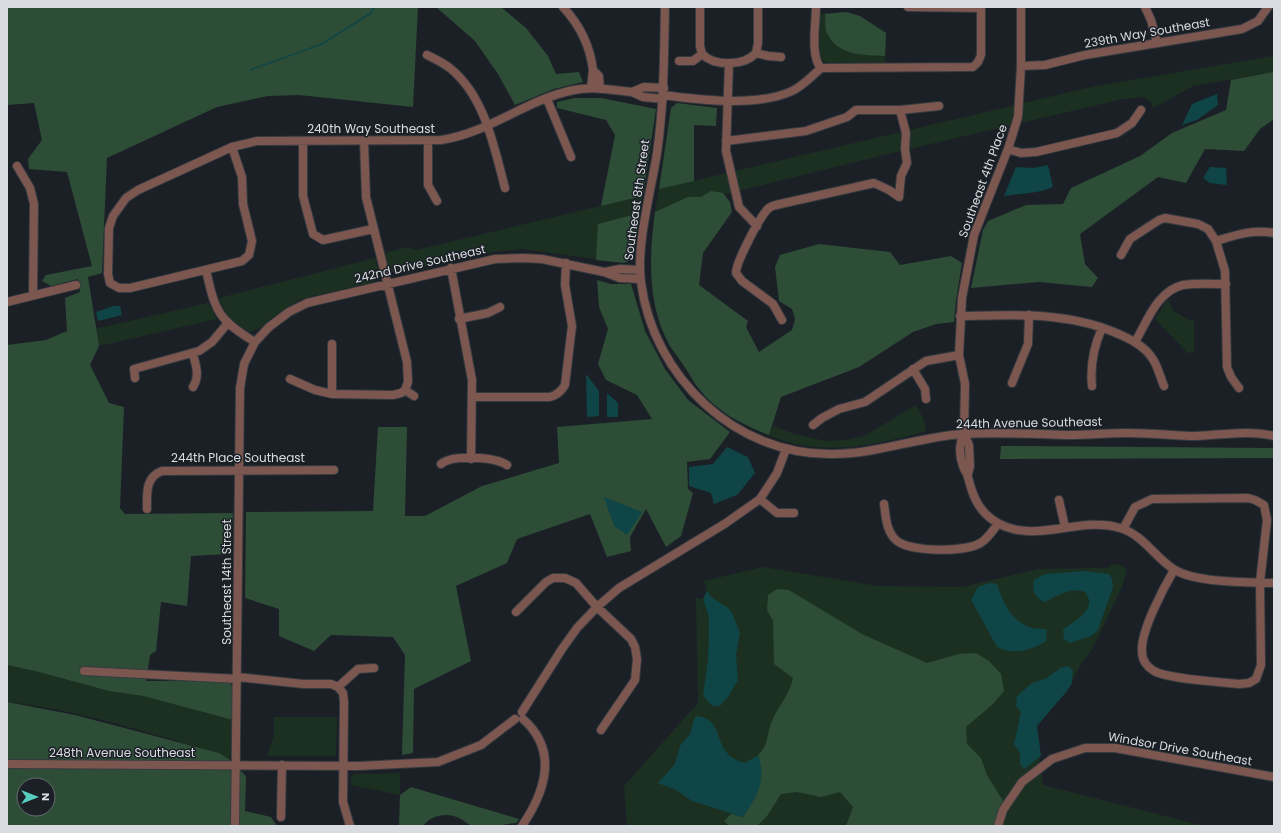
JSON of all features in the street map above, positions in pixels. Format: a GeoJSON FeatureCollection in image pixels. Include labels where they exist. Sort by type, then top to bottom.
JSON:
{"type":"FeatureCollection","features":[{"type":"Feature","properties":{"kind":"street"},"geometry":{"type":"LineString","coordinates":[[563,7],[583,37],[588,49],[593,70],[599,76],[596,89]]}},
{"type":"Feature","properties":{"kind":"street","name":"Southeast 8th Street"},"geometry":{"type":"LineString","coordinates":[[664,7],[663,94],[656,155],[641,247],[640,279],[643,300],[650,322],[665,356],[680,379],[696,397],[734,427],[760,440],[786,449]]}},
{"type":"Feature","properties":{"kind":"street"},"geometry":{"type":"LineString","coordinates":[[700,7],[700,46],[702,54],[710,59],[730,63],[747,60],[756,53],[758,43],[758,7]]}},
{"type":"Feature","properties":{"kind":"street"},"geometry":{"type":"LineString","coordinates":[[816,7],[815,54],[817,64],[821,68],[970,68],[976,65],[981,55],[981,8],[908,7]]}},
{"type":"Feature","properties":{"kind":"street","name":"Southeast 4th Place"},"geometry":{"type":"LineString","coordinates":[[998,524],[988,517],[976,502],[970,486],[968,474],[970,466],[969,445],[964,434],[965,384],[959,355],[960,316],[974,234],[1008,149],[1020,109],[1021,7]]}},
{"type":"Feature","properties":{"kind":"street"},"geometry":{"type":"LineString","coordinates":[[1145,7],[1151,20],[1157,43]]}},
{"type":"Feature","properties":{"kind":"street","name":"239th Way Southeast"},"geometry":{"type":"LineString","coordinates":[[1021,66],[1045,65],[1085,55],[1242,29],[1258,21],[1268,7]]}},
{"type":"Feature","properties":{"kind":"street"},"geometry":{"type":"LineString","coordinates":[[756,53],[781,57]]}},
{"type":"Feature","properties":{"kind":"street"},"geometry":{"type":"LineString","coordinates":[[678,62],[693,61],[702,54]]}},
{"type":"Feature","properties":{"kind":"street"},"geometry":{"type":"LineString","coordinates":[[427,55],[450,68],[465,82],[472,92],[487,126],[505,188]]}},
{"type":"Feature","properties":{"kind":"street"},"geometry":{"type":"LineString","coordinates":[[730,63],[726,141],[727,162],[736,201],[741,212],[757,226]]}},
{"type":"Feature","properties":{"kind":"street","name":"240th Way Southeast"},"geometry":{"type":"LineString","coordinates":[[206,270],[124,289],[114,286],[108,279],[109,228],[117,209],[126,198],[138,190],[232,147],[257,141],[428,142],[460,137],[547,99],[572,90],[596,89],[632,92],[644,87],[663,94],[687,98],[728,100],[777,97],[800,86],[821,68]]}},
{"type":"Feature","properties":{"kind":"street"},"geometry":{"type":"LineString","coordinates":[[547,99],[571,156]]}},
{"type":"Feature","properties":{"kind":"street"},"geometry":{"type":"LineString","coordinates":[[726,141],[806,131],[847,117],[856,110],[900,110],[939,106]]}},
{"type":"Feature","properties":{"kind":"street"},"geometry":{"type":"LineString","coordinates":[[782,320],[774,304],[742,281],[736,273],[737,264],[757,226],[765,212],[776,205],[874,183],[889,190],[899,197],[901,176],[907,163],[906,133],[900,110]]}},
{"type":"Feature","properties":{"kind":"street"},"geometry":{"type":"LineString","coordinates":[[1008,149],[1021,153],[1036,152],[1117,133],[1132,123],[1141,110]]}},
{"type":"Feature","properties":{"kind":"street"},"geometry":{"type":"LineString","coordinates":[[302,141],[304,196],[312,231],[319,239],[329,240],[373,229]]}},
{"type":"Feature","properties":{"kind":"street"},"geometry":{"type":"LineString","coordinates":[[290,379],[315,390],[332,394],[393,395],[401,393],[405,390],[408,382],[407,362],[373,229],[364,184],[364,141]]}},
{"type":"Feature","properties":{"kind":"street"},"geometry":{"type":"LineString","coordinates":[[428,142],[428,185],[437,201]]}},
{"type":"Feature","properties":{"kind":"street"},"geometry":{"type":"LineString","coordinates":[[232,147],[242,177],[242,200],[252,241],[251,251],[246,259],[242,261],[206,270],[215,305],[227,324],[255,342]]}},
{"type":"Feature","properties":{"kind":"street"},"geometry":{"type":"LineString","coordinates":[[17,166],[30,188],[34,204],[33,295]]}},
{"type":"Feature","properties":{"kind":"street"},"geometry":{"type":"LineString","coordinates":[[1121,255],[1130,239],[1159,220],[1165,218],[1178,219],[1203,226],[1211,233],[1224,263],[1226,284],[1228,373],[1239,388]]}},
{"type":"Feature","properties":{"kind":"street"},"geometry":{"type":"LineString","coordinates":[[1216,242],[1242,233],[1274,233]]}},
{"type":"Feature","properties":{"kind":"street","name":"242nd Drive Southeast"},"geometry":{"type":"LineString","coordinates":[[255,342],[277,319],[298,307],[451,268],[506,258],[542,259],[604,272],[620,278],[640,279]]}},
{"type":"Feature","properties":{"kind":"street"},"geometry":{"type":"LineString","coordinates":[[472,397],[550,397],[559,394],[565,385],[572,326],[565,285],[566,263]]}},
{"type":"Feature","properties":{"kind":"street"},"geometry":{"type":"LineString","coordinates":[[451,268],[470,366],[472,397],[471,458]]}},
{"type":"Feature","properties":{"kind":"street","name":"242nd Drive Southeast"},"geometry":{"type":"LineString","coordinates":[[604,272],[620,269],[640,270]]}},
{"type":"Feature","properties":{"kind":"street"},"geometry":{"type":"LineString","coordinates":[[1135,342],[1158,302],[1170,290],[1186,285],[1226,284]]}},
{"type":"Feature","properties":{"kind":"street"},"geometry":{"type":"LineString","coordinates":[[7,302],[76,286]]}},
{"type":"Feature","properties":{"kind":"street"},"geometry":{"type":"LineString","coordinates":[[460,319],[488,313],[500,307]]}},
{"type":"Feature","properties":{"kind":"street"},"geometry":{"type":"LineString","coordinates":[[960,316],[1029,315],[1066,318],[1086,322],[1135,342],[1152,358],[1164,386]]}},
{"type":"Feature","properties":{"kind":"street"},"geometry":{"type":"LineString","coordinates":[[1012,383],[1028,344],[1029,315]]}},
{"type":"Feature","properties":{"kind":"street"},"geometry":{"type":"LineString","coordinates":[[136,378],[134,369],[194,354],[207,347],[227,324]]}},
{"type":"Feature","properties":{"kind":"street"},"geometry":{"type":"LineString","coordinates":[[1092,386],[1094,351],[1102,328]]}},
{"type":"Feature","properties":{"kind":"street","name":"Southeast 14th Street"},"geometry":{"type":"LineString","coordinates":[[236,826],[241,377],[244,364],[255,342]]}},
{"type":"Feature","properties":{"kind":"street"},"geometry":{"type":"LineString","coordinates":[[332,344],[332,394]]}},
{"type":"Feature","properties":{"kind":"street"},"geometry":{"type":"LineString","coordinates":[[193,387],[197,381],[198,372],[194,354]]}},
{"type":"Feature","properties":{"kind":"street"},"geometry":{"type":"LineString","coordinates":[[813,425],[822,418],[839,409],[865,402],[926,361],[934,358],[959,355]]}},
{"type":"Feature","properties":{"kind":"street"},"geometry":{"type":"LineString","coordinates":[[913,369],[924,389],[926,399]]}},
{"type":"Feature","properties":{"kind":"street"},"geometry":{"type":"LineString","coordinates":[[405,390],[414,396]]}},
{"type":"Feature","properties":{"kind":"street","name":"244th Avenue Southeast"},"geometry":{"type":"LineString","coordinates":[[786,449],[816,453],[850,454],[964,434],[1080,435],[1129,433],[1187,436],[1258,434],[1274,436]]}},
{"type":"Feature","properties":{"kind":"street"},"geometry":{"type":"LineString","coordinates":[[522,826],[542,792],[545,767],[541,745],[536,734],[520,717],[562,649],[577,628],[597,607],[619,588],[726,523],[760,499],[777,473],[786,449]]}},
{"type":"Feature","properties":{"kind":"street"},"geometry":{"type":"LineString","coordinates":[[441,464],[448,460],[471,458],[497,460],[507,465]]}},
{"type":"Feature","properties":{"kind":"street","name":"244th Place Southeast"},"geometry":{"type":"LineString","coordinates":[[147,509],[148,486],[156,473],[169,471],[334,470]]}},
{"type":"Feature","properties":{"kind":"street"},"geometry":{"type":"LineString","coordinates":[[1122,529],[1135,507],[1152,499],[1248,498],[1264,505],[1267,520],[1260,582],[1261,665],[1256,679],[1249,683],[1239,684],[1166,675],[1154,671],[1144,661],[1141,650],[1145,636],[1161,594],[1174,570]]}},
{"type":"Feature","properties":{"kind":"street"},"geometry":{"type":"LineString","coordinates":[[760,499],[777,513],[794,513]]}},
{"type":"Feature","properties":{"kind":"street"},"geometry":{"type":"LineString","coordinates":[[1059,500],[1065,527]]}},
{"type":"Feature","properties":{"kind":"street"},"geometry":{"type":"LineString","coordinates":[[884,504],[887,522],[892,535],[904,546],[915,548],[958,549],[974,546],[982,542],[998,524],[1022,532],[1094,525],[1122,529],[1143,541],[1159,558],[1174,570],[1182,574],[1200,578],[1274,583]]}},
{"type":"Feature","properties":{"kind":"street"},"geometry":{"type":"LineString","coordinates":[[516,612],[546,582],[553,578],[560,577],[569,579],[576,583],[597,607],[631,639],[635,647],[637,659],[635,680],[601,730]]}},
{"type":"Feature","properties":{"kind":"street"},"geometry":{"type":"LineString","coordinates":[[338,687],[358,669],[374,668]]}},
{"type":"Feature","properties":{"kind":"street"},"geometry":{"type":"LineString","coordinates":[[84,671],[238,678],[302,684],[331,684],[338,687],[343,693],[344,702],[343,802],[350,826]]}},
{"type":"Feature","properties":{"kind":"street","name":"248th Avenue Southeast"},"geometry":{"type":"LineString","coordinates":[[7,764],[407,765],[438,762],[481,745],[520,717]]}},
{"type":"Feature","properties":{"kind":"street","name":"Windsor Drive Southeast"},"geometry":{"type":"LineString","coordinates":[[998,826],[1002,810],[1022,782],[1052,760],[1085,748],[1115,748],[1274,776]]}},
{"type":"Feature","properties":{"kind":"street"},"geometry":{"type":"LineString","coordinates":[[281,817],[282,765]]}},
{"type":"Feature","properties":{"kind":"shaded area"},"geometry":{"type":"Polygon","coordinates":[[[7,7],[418,7],[413,107],[299,95],[268,96],[217,107],[107,158],[102,273],[88,277],[99,346],[90,365],[109,403],[124,407],[120,508],[125,514],[233,513],[230,554],[191,556],[187,606],[161,602],[156,651],[150,655],[146,681],[230,681],[233,690],[233,720],[143,696],[109,691],[7,665],[7,345],[46,340],[67,331],[65,298],[80,292],[78,279],[51,286],[42,281],[46,275],[92,266],[67,172],[29,169],[28,159],[42,140],[34,103],[7,105],[7,7]]]}},
{"type":"Feature","properties":{"kind":"shaded area"},"geometry":{"type":"Polygon","coordinates":[[[436,7],[501,7],[526,28],[548,56],[556,74],[579,72],[583,82],[554,89],[515,105],[498,74],[475,41],[436,7]]]}},
{"type":"Feature","properties":{"kind":"shaded area"},"geometry":{"type":"Polygon","coordinates":[[[846,12],[860,16],[886,33],[885,63],[829,63],[823,61],[820,57],[820,14],[846,12]]]}},
{"type":"Feature","properties":{"kind":"shaded area"},"geometry":{"type":"Polygon","coordinates":[[[846,12],[860,16],[886,33],[885,56],[852,53],[837,46],[832,41],[826,31],[825,14],[846,12]]]}},
{"type":"Feature","properties":{"kind":"shaded area"},"geometry":{"type":"Polygon","coordinates":[[[1274,56],[1274,72],[1193,86],[1153,108],[1150,101],[1143,97],[1123,99],[888,154],[655,212],[659,189],[1096,86],[1274,56]]]}},
{"type":"Feature","properties":{"kind":"shaded area"},"geometry":{"type":"Polygon","coordinates":[[[1274,72],[1274,119],[1260,129],[1244,151],[1205,149],[1186,183],[1158,177],[1080,234],[1085,264],[1098,278],[1092,287],[1039,282],[971,288],[983,230],[988,221],[1026,205],[1063,204],[1071,188],[1140,156],[1172,133],[1226,110],[1231,80],[1274,72]]]}},
{"type":"Feature","properties":{"kind":"shaded area"},"geometry":{"type":"Polygon","coordinates":[[[1217,94],[1218,105],[1197,120],[1182,125],[1192,104],[1217,94]]]}},
{"type":"Feature","properties":{"kind":"shaded area"},"geometry":{"type":"Polygon","coordinates":[[[575,98],[601,98],[656,109],[643,196],[601,206],[615,135],[606,120],[557,108],[557,102],[575,98]]]}},
{"type":"Feature","properties":{"kind":"shaded area"},"geometry":{"type":"Polygon","coordinates":[[[677,103],[717,108],[716,126],[694,125],[694,181],[659,189],[671,108],[677,103]]]}},
{"type":"Feature","properties":{"kind":"shaded area"},"geometry":{"type":"Polygon","coordinates":[[[1048,165],[1053,187],[1035,192],[1004,196],[1016,167],[1033,168],[1048,165]]]}},
{"type":"Feature","properties":{"kind":"shaded area"},"geometry":{"type":"Polygon","coordinates":[[[1210,167],[1226,168],[1227,185],[1210,183],[1203,178],[1210,167]]]}},
{"type":"Feature","properties":{"kind":"shaded area"},"geometry":{"type":"Polygon","coordinates":[[[711,191],[723,193],[730,202],[732,212],[703,253],[699,285],[748,321],[746,327],[759,352],[792,330],[795,319],[792,309],[779,301],[775,267],[780,255],[819,244],[890,252],[900,265],[951,256],[962,263],[954,322],[936,324],[913,332],[859,367],[781,397],[769,435],[740,422],[722,411],[706,397],[695,384],[670,346],[657,314],[654,298],[651,263],[655,212],[688,197],[701,197],[711,191]]]}},
{"type":"Feature","properties":{"kind":"shaded area"},"geometry":{"type":"Polygon","coordinates":[[[643,196],[633,259],[624,263],[523,249],[491,252],[396,273],[389,271],[385,253],[408,247],[416,250],[643,196]]]}},
{"type":"Feature","properties":{"kind":"shaded area"},"geometry":{"type":"Polygon","coordinates":[[[640,213],[633,259],[624,263],[596,260],[598,224],[640,213]]]}},
{"type":"Feature","properties":{"kind":"shaded area"},"geometry":{"type":"Polygon","coordinates":[[[375,258],[379,274],[374,282],[301,299],[270,319],[261,328],[249,332],[227,316],[219,298],[375,258]]]}},
{"type":"Feature","properties":{"kind":"shaded area"},"geometry":{"type":"Polygon","coordinates":[[[597,280],[611,284],[631,284],[645,331],[665,369],[688,400],[730,432],[710,459],[687,462],[688,489],[693,493],[681,536],[666,547],[646,509],[630,537],[631,551],[607,557],[590,514],[517,539],[507,563],[456,586],[471,661],[414,689],[413,753],[402,755],[405,655],[393,637],[331,635],[314,651],[279,636],[279,609],[245,598],[246,512],[373,511],[378,427],[407,427],[405,516],[425,516],[482,486],[559,463],[557,427],[652,419],[637,395],[606,380],[598,364],[608,329],[599,307],[597,280]]]}},
{"type":"Feature","properties":{"kind":"shaded area"},"geometry":{"type":"Polygon","coordinates":[[[1168,299],[1173,311],[1194,321],[1194,352],[1188,353],[1155,319],[1168,299]]]}},
{"type":"Feature","properties":{"kind":"shaded area"},"geometry":{"type":"Polygon","coordinates":[[[208,303],[217,319],[99,346],[95,329],[208,303]]]}},
{"type":"Feature","properties":{"kind":"shaded area"},"geometry":{"type":"Polygon","coordinates":[[[113,306],[120,306],[122,315],[98,321],[96,312],[113,306]]]}},
{"type":"Feature","properties":{"kind":"shaded area"},"geometry":{"type":"Polygon","coordinates":[[[586,374],[599,391],[599,416],[587,417],[586,374]]]}},
{"type":"Feature","properties":{"kind":"shaded area"},"geometry":{"type":"Polygon","coordinates":[[[607,393],[618,403],[618,417],[607,417],[607,393]]]}},
{"type":"Feature","properties":{"kind":"shaded area"},"geometry":{"type":"Polygon","coordinates":[[[916,405],[924,420],[926,431],[887,441],[848,447],[827,448],[788,442],[769,435],[773,426],[794,434],[826,441],[846,440],[864,436],[916,405]]]}},
{"type":"Feature","properties":{"kind":"shaded area"},"geometry":{"type":"Polygon","coordinates":[[[1001,446],[1274,448],[1274,458],[1000,459],[1001,446]]]}},
{"type":"Feature","properties":{"kind":"shaded area"},"geometry":{"type":"Polygon","coordinates":[[[727,447],[748,457],[755,473],[737,495],[714,504],[711,493],[689,486],[689,467],[713,464],[727,447]]]}},
{"type":"Feature","properties":{"kind":"shaded area"},"geometry":{"type":"Polygon","coordinates":[[[604,497],[642,512],[627,535],[614,526],[604,497]]]}},
{"type":"Feature","properties":{"kind":"shaded area"},"geometry":{"type":"Polygon","coordinates":[[[1112,564],[1121,565],[1127,569],[1122,587],[1092,649],[1080,666],[1067,691],[1035,727],[1043,785],[1204,826],[627,826],[624,786],[698,703],[696,598],[703,599],[707,591],[704,581],[763,567],[878,586],[962,587],[1038,569],[1108,568],[1112,564]]]}},
{"type":"Feature","properties":{"kind":"shaded area"},"geometry":{"type":"Polygon","coordinates":[[[1085,571],[1109,574],[1112,579],[1113,587],[1098,630],[1091,636],[1070,643],[1064,639],[1063,630],[1083,614],[1089,604],[1089,598],[1085,592],[1074,590],[1060,594],[1045,602],[1039,599],[1035,594],[1033,584],[1034,580],[1045,574],[1085,571]]]}},
{"type":"Feature","properties":{"kind":"shaded area"},"geometry":{"type":"Polygon","coordinates":[[[990,583],[997,584],[1008,609],[1022,624],[1031,628],[1047,630],[1046,641],[1022,651],[1009,651],[997,647],[971,600],[978,587],[990,583]]]}},
{"type":"Feature","properties":{"kind":"shaded area"},"geometry":{"type":"Polygon","coordinates":[[[777,589],[789,590],[862,634],[927,663],[959,654],[976,653],[989,661],[1001,674],[1004,691],[993,704],[966,727],[967,744],[981,758],[987,775],[1003,801],[994,826],[846,826],[853,807],[840,792],[821,797],[797,792],[781,794],[767,816],[757,826],[730,826],[724,821],[731,814],[743,817],[760,763],[758,755],[764,748],[771,723],[789,690],[793,678],[774,664],[773,621],[767,610],[768,595],[777,589]]]}},
{"type":"Feature","properties":{"kind":"shaded area"},"geometry":{"type":"Polygon","coordinates":[[[707,591],[711,597],[728,608],[732,613],[740,633],[736,655],[738,680],[728,697],[720,706],[713,706],[703,695],[708,661],[709,617],[703,599],[707,591]]]}},
{"type":"Feature","properties":{"kind":"shaded area"},"geometry":{"type":"Polygon","coordinates":[[[7,665],[109,691],[143,696],[233,720],[230,760],[219,753],[114,723],[60,710],[7,702],[7,665]]]}},
{"type":"Feature","properties":{"kind":"shaded area"},"geometry":{"type":"Polygon","coordinates":[[[1068,666],[1073,670],[1072,683],[1037,726],[1041,756],[1024,769],[1020,764],[1020,753],[1014,744],[1021,712],[1016,706],[1017,696],[1032,683],[1047,678],[1060,668],[1068,666]]]}},
{"type":"Feature","properties":{"kind":"shaded area"},"geometry":{"type":"Polygon","coordinates":[[[7,702],[75,715],[219,753],[230,760],[246,776],[245,811],[271,817],[277,826],[7,826],[7,702]]]}},
{"type":"Feature","properties":{"kind":"shaded area"},"geometry":{"type":"Polygon","coordinates":[[[697,716],[706,719],[713,724],[722,745],[734,759],[745,763],[758,755],[761,764],[761,781],[753,802],[743,817],[692,801],[676,790],[658,783],[675,764],[680,746],[690,734],[694,719],[697,716]]]}},
{"type":"Feature","properties":{"kind":"shaded area"},"geometry":{"type":"Polygon","coordinates":[[[274,717],[337,717],[336,754],[334,756],[267,756],[274,736],[274,717]]]}},
{"type":"Feature","properties":{"kind":"shaded area"},"geometry":{"type":"Polygon","coordinates":[[[400,773],[400,795],[351,785],[351,778],[354,774],[400,773]]]}},
{"type":"Feature","properties":{"kind":"shaded area"},"geometry":{"type":"Polygon","coordinates":[[[411,787],[519,819],[516,823],[478,827],[454,816],[444,815],[430,819],[423,826],[399,826],[400,795],[411,787]]]}},
{"type":"Feature","properties":{"kind":"waterway"},"geometry":{"type":"LineString","coordinates":[[250,70],[322,44],[371,13],[375,7]]}}]}
